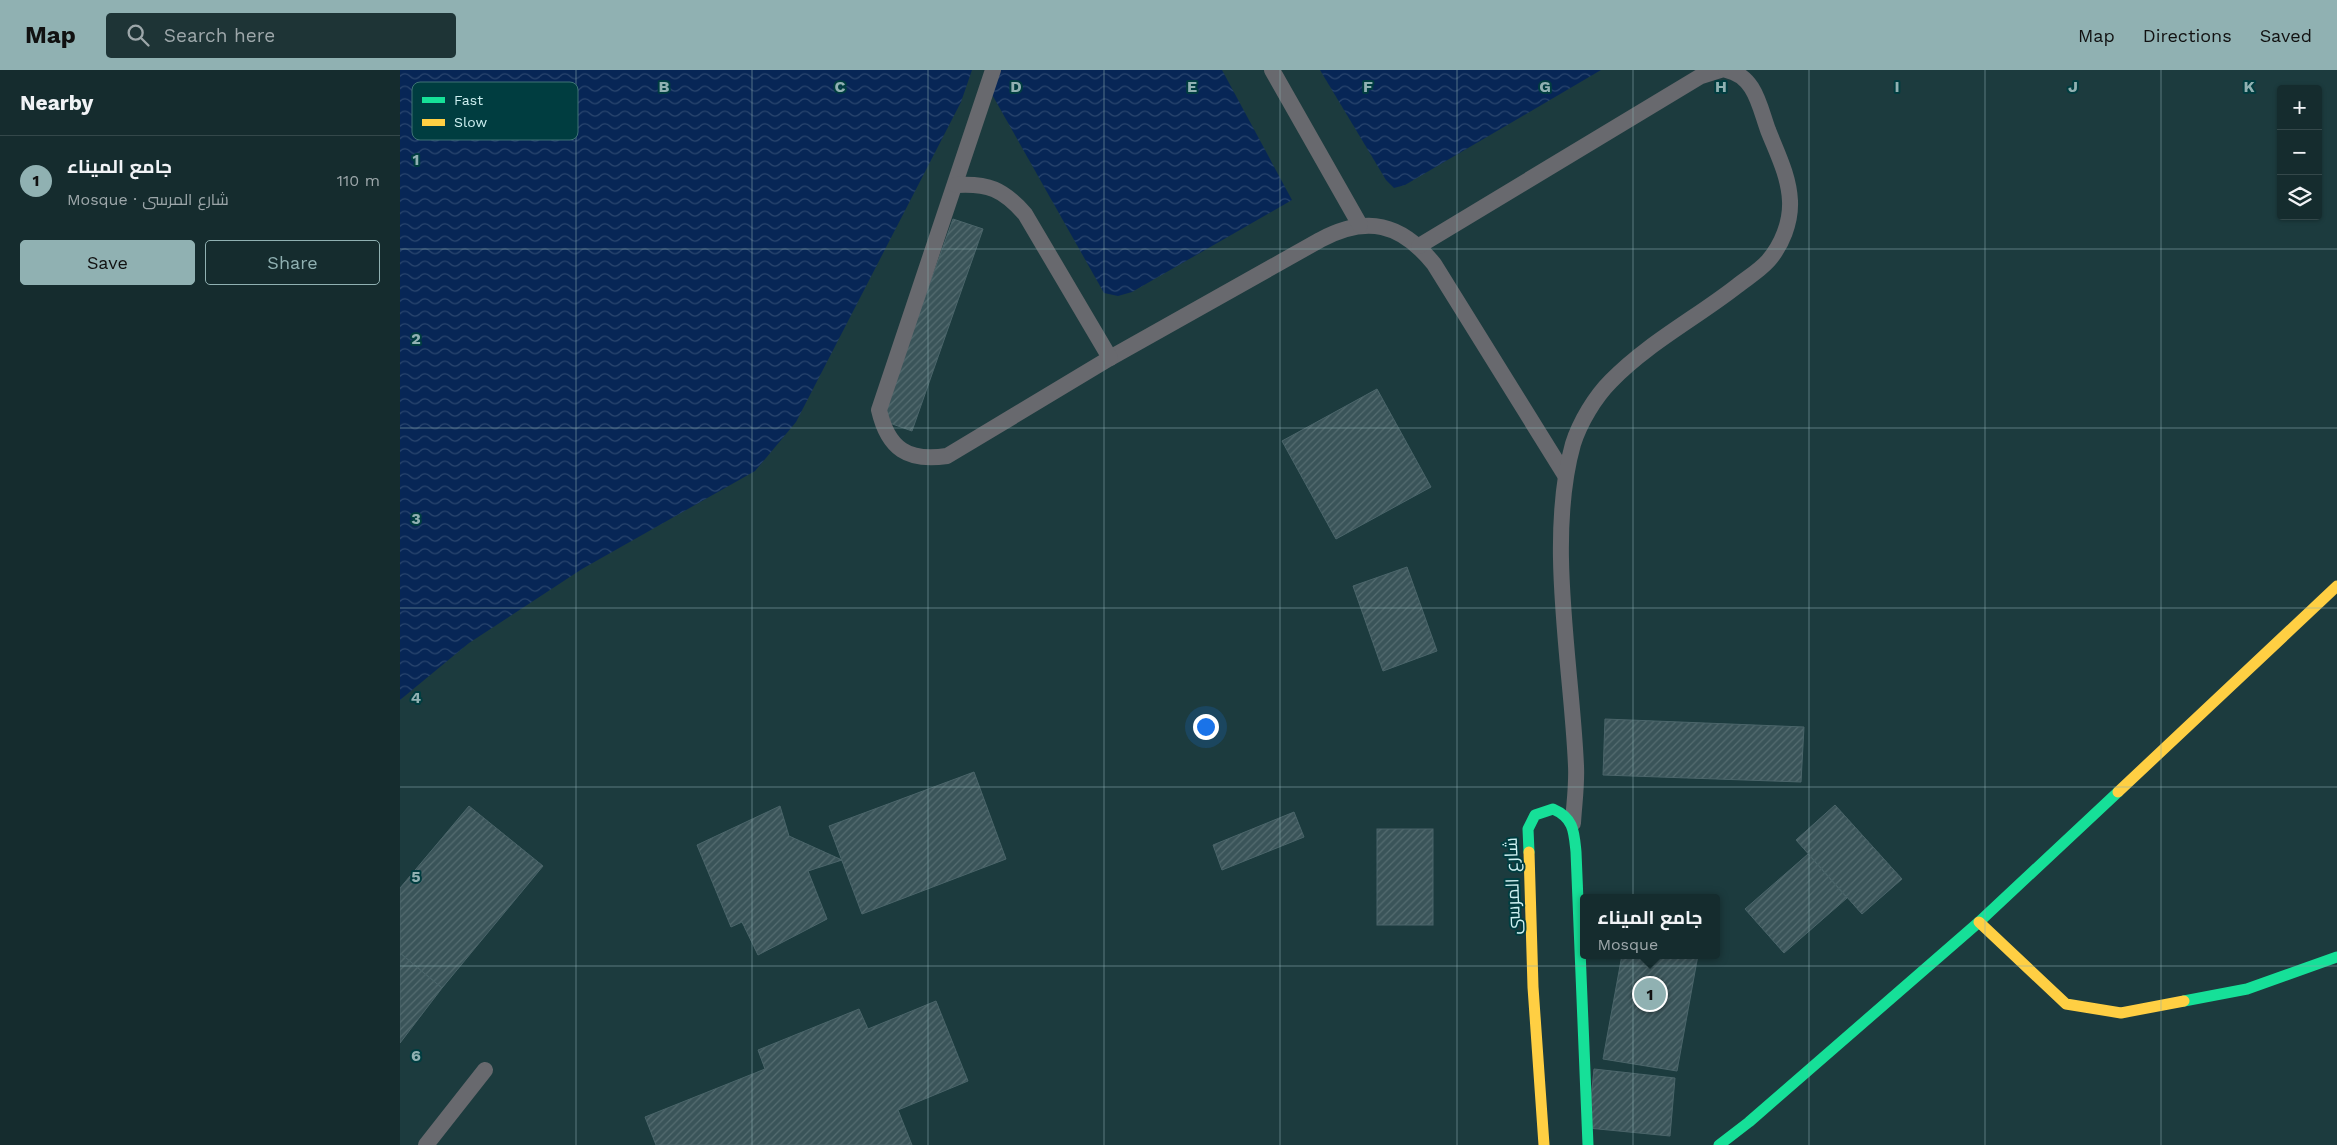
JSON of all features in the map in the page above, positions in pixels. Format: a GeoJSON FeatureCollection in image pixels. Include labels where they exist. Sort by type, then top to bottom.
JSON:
{"type":"FeatureCollection","features":[{"type":"Feature","properties":{"kind":"main road"},"geometry":{"type":"LineString","coordinates":[[1719,1145],[1749,1122],[1979,922],[2337,586]]}},
{"type":"Feature","properties":{"kind":"main road","name":"شارع المرسى"},"geometry":{"type":"LineString","coordinates":[[1544,1145],[1533,987],[1528,829],[1535,815],[1553,809],[1568,816],[1573,823]]}},
{"type":"Feature","properties":{"kind":"main road"},"geometry":{"type":"LineString","coordinates":[[1573,823],[1580,950]]}},
{"type":"Feature","properties":{"kind":"main road"},"geometry":{"type":"LineString","coordinates":[[1979,922],[2066,1004],[2121,1013],[2247,989],[2337,957]]}},
{"type":"Feature","properties":{"kind":"main road"},"geometry":{"type":"LineString","coordinates":[[1580,959],[1588,1145]]}},
{"type":"Feature","properties":{"kind":"lane"},"geometry":{"type":"LineString","coordinates":[[993,70],[879,410],[883,429],[894,444],[909,455],[928,459],[947,456],[1110,358],[1320,240],[1339,230],[1360,225],[1382,227],[1402,234],[1419,246],[1434,264],[1565,475]]}},
{"type":"Feature","properties":{"kind":"lane"},"geometry":{"type":"LineString","coordinates":[[1272,70],[1360,225]]}},
{"type":"Feature","properties":{"kind":"lane"},"geometry":{"type":"LineString","coordinates":[[1419,246],[1701,76],[1729,70],[1744,77],[1751,85],[1788,181],[1790,203],[1788,224],[1780,244],[1767,262],[1639,357],[1611,381],[1590,409],[1574,441],[1565,475],[1562,547],[1576,769],[1573,823]]}},
{"type":"Feature","properties":{"kind":"lane"},"geometry":{"type":"LineString","coordinates":[[956,185],[976,184],[995,188],[1012,199],[1025,214],[1110,358]]}},
{"type":"Feature","properties":{"kind":"lane"},"geometry":{"type":"LineString","coordinates":[[426,1145],[485,1070]]}},
{"type":"Feature","properties":{"kind":"water"},"geometry":{"type":"Polygon","coordinates":[[[400,70],[972,70],[961,102],[796,422],[755,471],[582,569],[469,643],[400,700],[400,70]]]}},
{"type":"Feature","properties":{"kind":"water"},"geometry":{"type":"Polygon","coordinates":[[[998,70],[1222,70],[1292,200],[1132,292],[1118,296],[1104,293],[990,91],[998,70]]]}},
{"type":"Feature","properties":{"kind":"water"},"geometry":{"type":"Polygon","coordinates":[[[1320,70],[1601,70],[1405,185],[1394,188],[1386,180],[1320,70]]]}},
{"type":"Feature","properties":{"kind":"building"},"geometry":{"type":"Polygon","coordinates":[[[953,219],[983,229],[912,431],[881,420],[953,219]]]}},
{"type":"Feature","properties":{"kind":"building"},"geometry":{"type":"Polygon","coordinates":[[[1377,389],[1431,487],[1336,539],[1282,441],[1377,389]]]}},
{"type":"Feature","properties":{"kind":"building"},"geometry":{"type":"Polygon","coordinates":[[[1407,567],[1437,651],[1383,671],[1353,586],[1407,567]]]}},
{"type":"Feature","properties":{"kind":"building"},"geometry":{"type":"Polygon","coordinates":[[[1605,719],[1804,727],[1801,782],[1603,775],[1605,719]]]}},
{"type":"Feature","properties":{"kind":"building"},"geometry":{"type":"Polygon","coordinates":[[[974,772],[1006,859],[862,914],[829,826],[974,772]]]}},
{"type":"Feature","properties":{"kind":"building"},"geometry":{"type":"Polygon","coordinates":[[[1835,805],[1902,879],[1862,914],[1796,840],[1835,805]]]}},
{"type":"Feature","properties":{"kind":"building"},"geometry":{"type":"Polygon","coordinates":[[[469,806],[543,866],[442,988],[400,953],[400,888],[469,806]]]}},
{"type":"Feature","properties":{"kind":"building"},"geometry":{"type":"Polygon","coordinates":[[[780,806],[789,836],[842,860],[808,871],[827,919],[758,955],[742,922],[731,927],[697,845],[780,806]]]}},
{"type":"Feature","properties":{"kind":"building"},"geometry":{"type":"Polygon","coordinates":[[[1294,812],[1304,837],[1222,870],[1213,845],[1294,812]]]}},
{"type":"Feature","properties":{"kind":"building"},"geometry":{"type":"Polygon","coordinates":[[[1377,829],[1433,829],[1433,925],[1377,925],[1377,829]]]}},
{"type":"Feature","properties":{"kind":"building"},"geometry":{"type":"Polygon","coordinates":[[[1808,854],[1847,898],[1784,953],[1745,909],[1808,854]]]}},
{"type":"Feature","properties":{"kind":"building"},"geometry":{"type":"Polygon","coordinates":[[[400,953],[442,988],[400,1043],[400,953]]]}},
{"type":"Feature","properties":{"kind":"building"},"geometry":{"type":"Polygon","coordinates":[[[1621,959],[1697,959],[1677,1071],[1603,1059],[1621,959]]]}},
{"type":"Feature","properties":{"kind":"building"},"geometry":{"type":"Polygon","coordinates":[[[936,1001],[968,1081],[898,1110],[912,1145],[656,1145],[645,1117],[765,1069],[758,1050],[859,1009],[868,1029],[936,1001]]]}},
{"type":"Feature","properties":{"kind":"building"},"geometry":{"type":"Polygon","coordinates":[[[1594,1069],[1675,1078],[1670,1136],[1588,1128],[1594,1069]]]}},
{"type":"Feature","properties":{"kind":"traffic: fast"},"geometry":{"type":"LineString","coordinates":[[1719,1145],[1749,1122],[1979,922],[2118,792]]}},
{"type":"Feature","properties":{"kind":"traffic: fast"},"geometry":{"type":"LineString","coordinates":[[1529,852],[1528,829],[1535,815],[1553,809],[1569,821],[1572,826],[1576,852],[1580,950]]}},
{"type":"Feature","properties":{"kind":"traffic: fast"},"geometry":{"type":"LineString","coordinates":[[2184,1001],[2247,989],[2337,957]]}},
{"type":"Feature","properties":{"kind":"traffic: fast"},"geometry":{"type":"LineString","coordinates":[[1580,959],[1588,1145]]}},
{"type":"Feature","properties":{"kind":"traffic: slow"},"geometry":{"type":"LineString","coordinates":[[2118,792],[2337,586]]}},
{"type":"Feature","properties":{"kind":"traffic: slow"},"geometry":{"type":"LineString","coordinates":[[1529,852],[1533,987],[1544,1145]]}},
{"type":"Feature","properties":{"kind":"traffic: slow"},"geometry":{"type":"LineString","coordinates":[[1979,922],[2066,1004],[2121,1013],[2184,1001]]}},
{"type":"Feature","properties":{"kind":"place","name":"جامع الميناء"},"geometry":{"type":"Point","coordinates":[1650,994]}}]}
